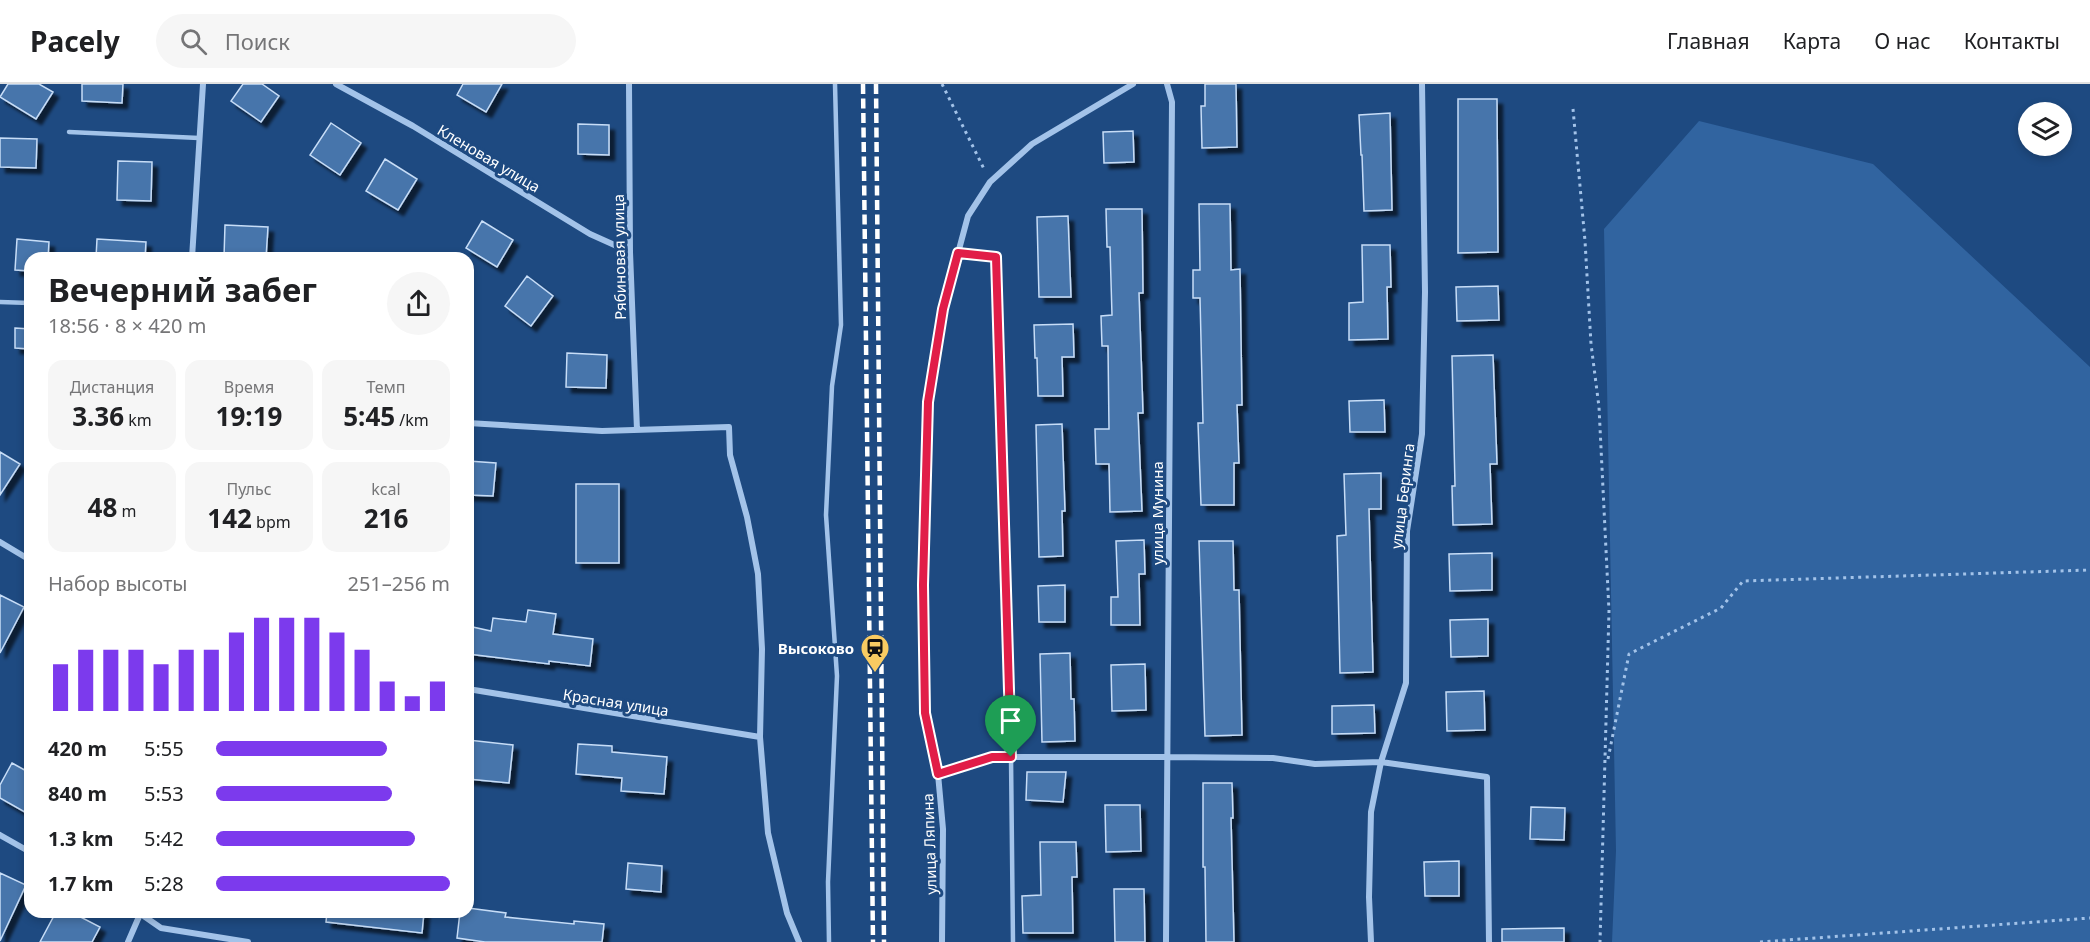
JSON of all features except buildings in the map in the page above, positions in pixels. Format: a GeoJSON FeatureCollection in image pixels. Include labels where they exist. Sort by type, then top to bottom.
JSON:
{"type":"FeatureCollection","features":[{"type":"Feature","properties":{"kind":"street"},"geometry":{"type":"LineString","coordinates":[[192,252],[203,84]]}},
{"type":"Feature","properties":{"kind":"street","name":"Кленовая улица"},"geometry":{"type":"LineString","coordinates":[[336,84],[413,126],[590,234],[630,252]]}},
{"type":"Feature","properties":{"kind":"street","name":"Рябиновая улица"},"geometry":{"type":"LineString","coordinates":[[629,84],[630,252],[637,430]]}},
{"type":"Feature","properties":{"kind":"street","name":"улица Ляпина"},"geometry":{"type":"LineString","coordinates":[[942,942],[943,829],[938,774],[925,713],[923,585],[928,402],[943,309],[968,216],[990,182],[1032,144],[1134,84]]}},
{"type":"Feature","properties":{"kind":"street","name":"улица Мунина"},"geometry":{"type":"LineString","coordinates":[[1166,942],[1172,102],[1167,84]]}},
{"type":"Feature","properties":{"kind":"street","name":"улица Беринга"},"geometry":{"type":"LineString","coordinates":[[1371,942],[1369,897],[1371,813],[1381,762],[1406,683],[1407,531],[1422,435],[1425,274],[1422,84]]}},
{"type":"Feature","properties":{"kind":"street"},"geometry":{"type":"LineString","coordinates":[[474,423],[603,431],[729,427],[730,455],[747,517],[758,574],[762,649],[760,737],[768,833],[787,913],[799,942]]}},
{"type":"Feature","properties":{"kind":"street"},"geometry":{"type":"LineString","coordinates":[[0,542],[24,556]]}},
{"type":"Feature","properties":{"kind":"street","name":"Красная улица"},"geometry":{"type":"LineString","coordinates":[[474,690],[760,737]]}},
{"type":"Feature","properties":{"kind":"street"},"geometry":{"type":"LineString","coordinates":[[938,774],[992,757],[1168,757],[1273,758],[1315,764],[1381,762],[1487,777],[1489,942]]}},
{"type":"Feature","properties":{"kind":"street"},"geometry":{"type":"LineString","coordinates":[[0,835],[24,849]]}},
{"type":"Feature","properties":{"kind":"street"},"geometry":{"type":"LineString","coordinates":[[128,942],[138,918]]}},
{"type":"Feature","properties":{"kind":"street"},"geometry":{"type":"LineString","coordinates":[[147,918],[161,928],[248,942]]}},
{"type":"Feature","properties":{"kind":"lane"},"geometry":{"type":"LineString","coordinates":[[829,942],[828,882],[837,676],[826,515],[832,386],[841,325],[835,84]]}},
{"type":"Feature","properties":{"kind":"lane"},"geometry":{"type":"LineString","coordinates":[[69,132],[199,138]]}},
{"type":"Feature","properties":{"kind":"lane"},"geometry":{"type":"LineString","coordinates":[[958,253],[996,257],[1011,757],[1013,942]]}},
{"type":"Feature","properties":{"kind":"lane"},"geometry":{"type":"LineString","coordinates":[[0,302],[24,303]]}},
{"type":"Feature","properties":{"kind":"path"},"geometry":{"type":"LineString","coordinates":[[942,84],[990,182]]}},
{"type":"Feature","properties":{"kind":"path"},"geometry":{"type":"LineString","coordinates":[[1573,109],[1585,241],[1591,344],[1599,407],[1609,611],[1600,942]]}},
{"type":"Feature","properties":{"kind":"path"},"geometry":{"type":"LineString","coordinates":[[1606,767],[1629,654],[1721,608],[1743,581],[2090,570]]}},
{"type":"Feature","properties":{"kind":"path"},"geometry":{"type":"LineString","coordinates":[[1760,942],[2090,918]]}},
{"type":"Feature","properties":{"kind":"shaded area"},"geometry":{"type":"Polygon","coordinates":[[[1699,121],[1873,164],[2090,367],[2090,942],[1612,942],[1616,851],[1604,229],[1699,121]]]}},
{"type":"Feature","properties":{"kind":"railway"},"geometry":{"type":"LineString","coordinates":[[863,84],[873,942]]}},
{"type":"Feature","properties":{"kind":"railway"},"geometry":{"type":"LineString","coordinates":[[876,84],[884,942]]}},
{"type":"Feature","properties":{"kind":"place","name":"Высоково"},"geometry":{"type":"Point","coordinates":[875,674]}},
{"type":"Feature","properties":{"kind":"route"},"geometry":{"type":"LineString","coordinates":[[958,253],[996,257],[1011,757],[992,757],[938,774],[925,713],[923,585],[928,402],[943,309],[958,253]]}}]}
